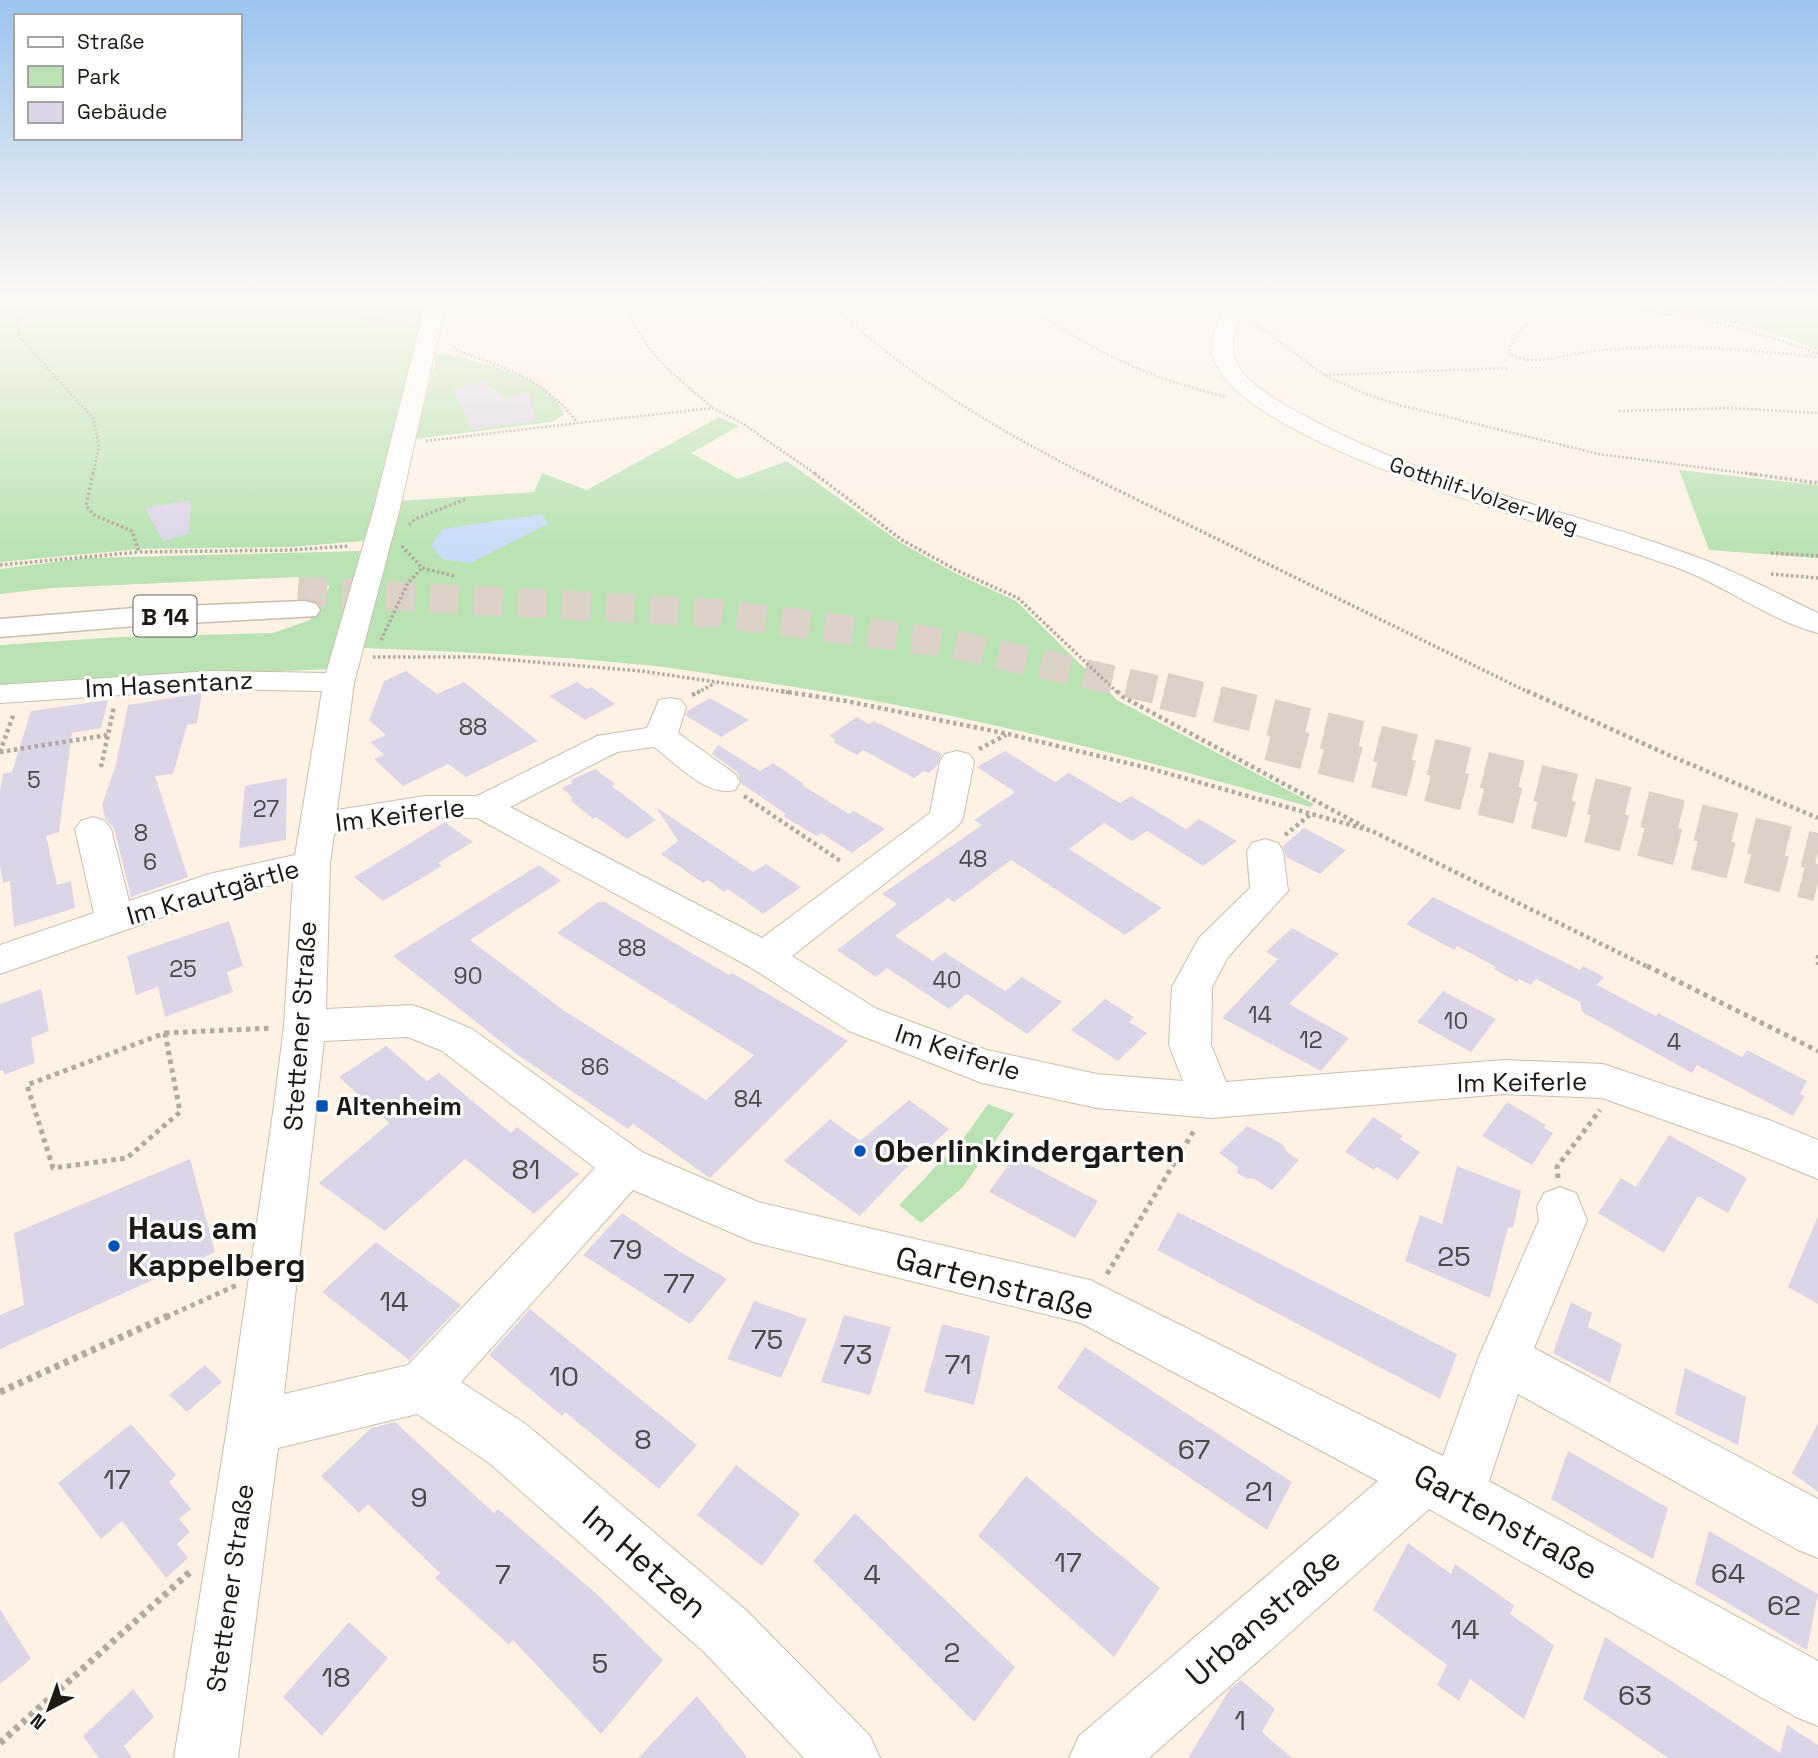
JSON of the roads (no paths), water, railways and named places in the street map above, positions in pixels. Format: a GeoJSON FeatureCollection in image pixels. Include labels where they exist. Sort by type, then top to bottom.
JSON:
{"type":"FeatureCollection","features":[{"type":"Feature","properties":{"kind":"highway","name":"B 14"},"geometry":{"type":"LineString","coordinates":[[0,610],[164,596],[302,601],[0,628]]}},
{"type":"Feature","properties":{"kind":"street","name":"Stettener Straße"},"geometry":{"type":"LineString","coordinates":[[205,1758],[276,1268],[305,1026],[315,844],[343,661],[388,543],[387,508],[401,444],[421,384]]}},
{"type":"Feature","properties":{"kind":"street","name":"Gotthilf-Volzer-Weg"},"geometry":{"type":"LineString","coordinates":[[1245,384],[1266,402],[1363,454],[1681,561],[1818,624]]}},
{"type":"Feature","properties":{"kind":"street","name":"Im Hasentanz"},"geometry":{"type":"LineString","coordinates":[[11,693],[282,678],[343,661]]}},
{"type":"Feature","properties":{"kind":"street","name":"Im Keiferle"},"geometry":{"type":"LineString","coordinates":[[315,844],[425,807],[482,807],[609,743],[665,722],[723,782]]}},
{"type":"Feature","properties":{"kind":"street"},"geometry":{"type":"LineString","coordinates":[[764,957],[946,818],[957,761]]}},
{"type":"Feature","properties":{"kind":"street","name":"Im Keiferle"},"geometry":{"type":"LineString","coordinates":[[482,807],[764,957],[863,1020],[982,1066],[1097,1091],[1212,1101],[1504,1077],[1603,1081],[1756,1134],[1818,1160]]}},
{"type":"Feature","properties":{"kind":"street","name":"Im Krautgärtle"},"geometry":{"type":"LineString","coordinates":[[93,830],[115,920]]}},
{"type":"Feature","properties":{"kind":"street"},"geometry":{"type":"LineString","coordinates":[[1212,1101],[1190,1045],[1192,987],[1213,948],[1269,891],[1275,843]]}},
{"type":"Feature","properties":{"kind":"street","name":"Im Krautgärtle"},"geometry":{"type":"LineString","coordinates":[[0,960],[209,887],[315,844]]}},
{"type":"Feature","properties":{"kind":"street","name":"Gartenstraße"},"geometry":{"type":"LineString","coordinates":[[305,1026],[412,1021],[457,1040],[626,1166],[753,1221],[1090,1303],[1441,1485],[1818,1695]]}},
{"type":"Feature","properties":{"kind":"street"},"geometry":{"type":"LineString","coordinates":[[254,1429],[424,1387],[626,1166]]}},
{"type":"Feature","properties":{"kind":"street","name":"Urbanstraße"},"geometry":{"type":"LineString","coordinates":[[1110,1756],[1441,1485],[1504,1359],[1563,1220],[1560,1207]]}},
{"type":"Feature","properties":{"kind":"street"},"geometry":{"type":"LineString","coordinates":[[1504,1359],[1818,1530]]}},
{"type":"Feature","properties":{"kind":"street","name":"Im Hetzen"},"geometry":{"type":"LineString","coordinates":[[424,1387],[508,1444],[725,1631],[848,1758]]}},
{"type":"Feature","properties":{"kind":"water"},"geometry":{"type":"Polygon","coordinates":[[[542,514],[548,524],[470,563],[442,559],[431,545],[443,529],[542,514]]]}},
{"type":"Feature","properties":{"kind":"tunnel"},"geometry":{"type":"LineString","coordinates":[[298,591],[718,613],[948,643],[1172,693]]}},
{"type":"Feature","properties":{"kind":"tunnel"},"geometry":{"type":"LineString","coordinates":[[1164,691],[1818,852]]}},
{"type":"Feature","properties":{"kind":"tunnel"},"geometry":{"type":"LineString","coordinates":[[1269,742],[1818,883]]}},
{"type":"Feature","properties":{"kind":"place","name":"Altenheim"},"geometry":{"type":"Point","coordinates":[322,1106]}},
{"type":"Feature","properties":{"kind":"place","name":"Oberlinkindergarten"},"geometry":{"type":"Point","coordinates":[860,1151]}},
{"type":"Feature","properties":{"kind":"place","name":"Haus am Kappelberg"},"geometry":{"type":"Point","coordinates":[114,1246]}}]}
